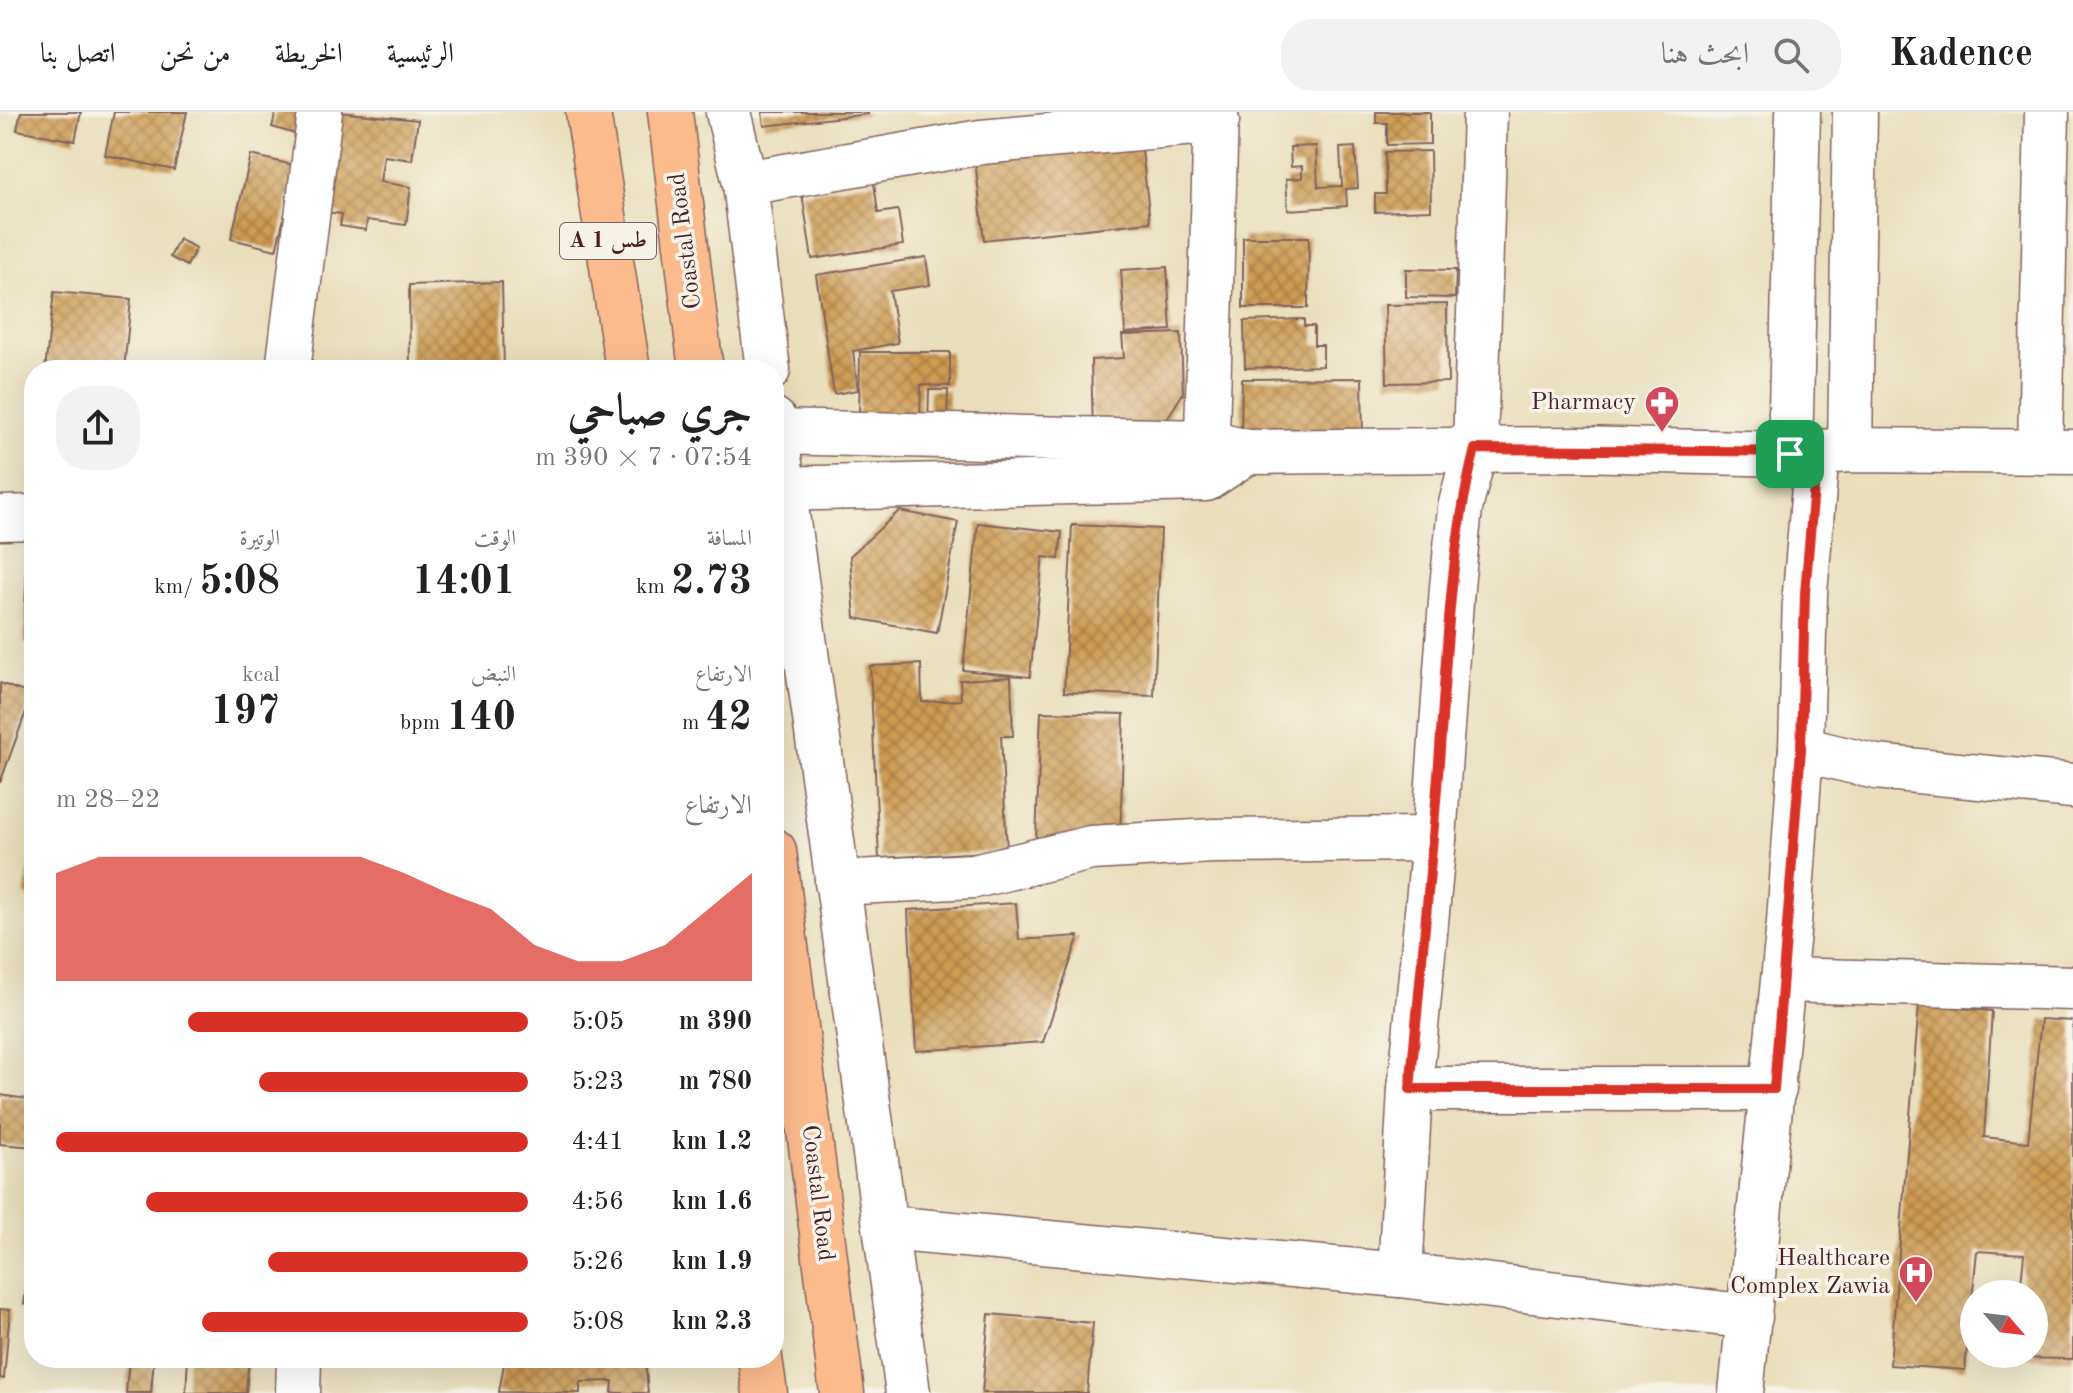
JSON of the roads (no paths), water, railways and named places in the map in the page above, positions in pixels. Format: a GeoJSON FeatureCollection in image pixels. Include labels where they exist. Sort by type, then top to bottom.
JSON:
{"type":"FeatureCollection","features":[{"type":"Feature","properties":{"kind":"highway","name":"A 1 طس"},"geometry":{"type":"LineString","coordinates":[[588,112],[626,360]]}},
{"type":"Feature","properties":{"kind":"highway","name":"Coastal Road"},"geometry":{"type":"LineString","coordinates":[[670,112],[700,360]]}},
{"type":"Feature","properties":{"kind":"highway","name":"Coastal Road"},"geometry":{"type":"LineString","coordinates":[[784,931],[842,1393]]}},
{"type":"Feature","properties":{"kind":"highway"},"geometry":{"type":"LineString","coordinates":[[761,1368],[765,1393]]}},
{"type":"Feature","properties":{"kind":"street"},"geometry":{"type":"LineString","coordinates":[[289,360],[320,112]]}},
{"type":"Feature","properties":{"kind":"street"},"geometry":{"type":"LineString","coordinates":[[728,112],[745,183],[767,360]]}},
{"type":"Feature","properties":{"kind":"street"},"geometry":{"type":"LineString","coordinates":[[1400,1275],[1410,1089],[1434,839],[1457,539],[1460,508],[1475,449],[1485,112]]}},
{"type":"Feature","properties":{"kind":"street"},"geometry":{"type":"LineString","coordinates":[[1798,112],[1819,452]]}},
{"type":"Feature","properties":{"kind":"street"},"geometry":{"type":"LineString","coordinates":[[1750,1392],[1750,1317],[1784,980],[1801,749],[1805,593],[1855,112]]}},
{"type":"Feature","properties":{"kind":"street"},"geometry":{"type":"LineString","coordinates":[[784,489],[1206,460],[1247,452],[1657,449],[2056,452],[2047,112]]}},
{"type":"Feature","properties":{"kind":"street"},"geometry":{"type":"LineString","coordinates":[[745,183],[981,142],[1217,117],[1206,460]]}},
{"type":"Feature","properties":{"kind":"street"},"geometry":{"type":"LineString","coordinates":[[784,429],[1206,460]]}},
{"type":"Feature","properties":{"kind":"street"},"geometry":{"type":"LineString","coordinates":[[0,518],[24,517]]}},
{"type":"Feature","properties":{"kind":"street"},"geometry":{"type":"LineString","coordinates":[[784,529],[887,1228],[908,1393]]}},
{"type":"Feature","properties":{"kind":"street"},"geometry":{"type":"LineString","coordinates":[[1801,749],[1876,767],[2073,786]]}},
{"type":"Feature","properties":{"kind":"street"},"geometry":{"type":"LineString","coordinates":[[837,883],[974,876],[1091,848],[1213,841],[1434,839]]}},
{"type":"Feature","properties":{"kind":"street"},"geometry":{"type":"LineString","coordinates":[[1784,980],[2073,988]]}},
{"type":"Feature","properties":{"kind":"street"},"geometry":{"type":"LineString","coordinates":[[1410,1089],[1774,1089]]}},
{"type":"Feature","properties":{"kind":"street"},"geometry":{"type":"LineString","coordinates":[[887,1228],[1400,1275],[1750,1317]]}},
{"type":"Feature","properties":{"kind":"street"},"geometry":{"type":"LineString","coordinates":[[298,1393],[299,1368]]}},
{"type":"Feature","properties":{"kind":"place","name":"Pharmacy"},"geometry":{"type":"Point","coordinates":[1662,434]}},
{"type":"Feature","properties":{"kind":"place","name":"Healthcare Complex Zawia"},"geometry":{"type":"Point","coordinates":[1916,1304]}}]}
